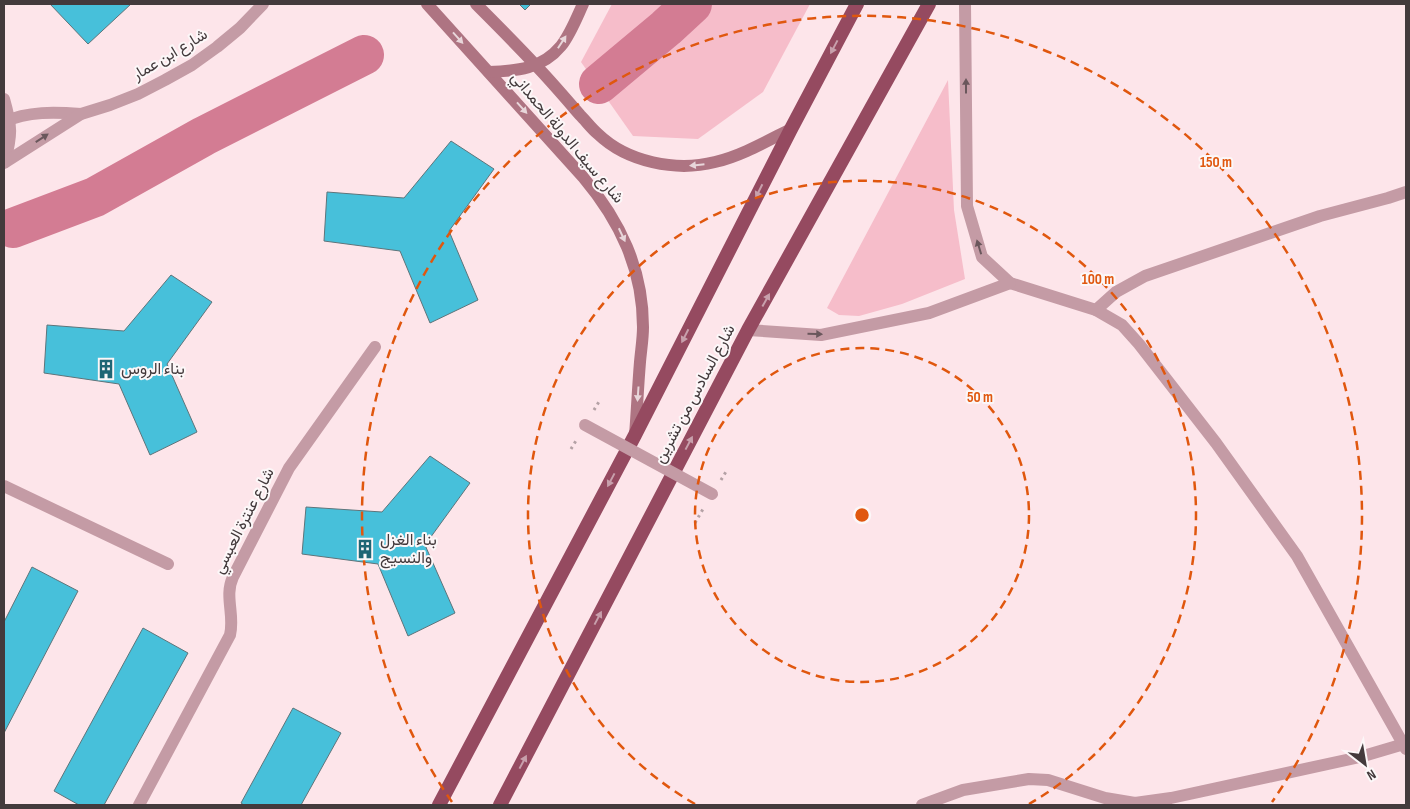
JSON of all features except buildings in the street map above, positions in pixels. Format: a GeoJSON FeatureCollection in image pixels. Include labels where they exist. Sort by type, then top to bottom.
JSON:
{"type":"FeatureCollection","features":[{"type":"Feature","properties":{"kind":"highway"},"geometry":{"type":"LineString","coordinates":[[439,805],[635,435],[857,4]]}},
{"type":"Feature","properties":{"kind":"highway","name":"شارع السادس من تشرين"},"geometry":{"type":"LineString","coordinates":[[500,805],[748,330],[929,4]]}},
{"type":"Feature","properties":{"kind":"main road","name":"شارع سيف الدولة الحمداني"},"geometry":{"type":"LineString","coordinates":[[427,4],[598,195],[612,215],[623,236],[632,258],[642,304],[643,328],[635,435]]}},
{"type":"Feature","properties":{"kind":"main road","name":"شارع سيف الدولة الحمداني"},"geometry":{"type":"LineString","coordinates":[[476,4],[536,65],[598,135],[633,156],[674,166],[694,166],[735,156],[791,129]]}},
{"type":"Feature","properties":{"kind":"main road"},"geometry":{"type":"LineString","coordinates":[[489,72],[510,72],[536,65],[549,58],[562,44],[583,4]]}},
{"type":"Feature","properties":{"kind":"street","name":"شارع ابن عمار"},"geometry":{"type":"LineString","coordinates":[[4,164],[81,114],[138,94],[192,65],[240,28],[264,4]]}},
{"type":"Feature","properties":{"kind":"street"},"geometry":{"type":"LineString","coordinates":[[922,805],[964,790],[1029,780],[1048,780],[1105,798],[1135,804],[1171,798],[1405,747],[1291,548],[1216,443],[1139,344],[1122,325],[1096,310],[1010,284],[982,257],[967,206],[966,4]]}},
{"type":"Feature","properties":{"kind":"street"},"geometry":{"type":"LineString","coordinates":[[4,99],[7,120],[11,131],[4,164]]}},
{"type":"Feature","properties":{"kind":"street","name":"شارع ابن عمار"},"geometry":{"type":"LineString","coordinates":[[7,120],[47,112],[81,114]]}},
{"type":"Feature","properties":{"kind":"street"},"geometry":{"type":"LineString","coordinates":[[1096,310],[1116,292],[1145,276],[1320,216],[1406,192]]}},
{"type":"Feature","properties":{"kind":"street"},"geometry":{"type":"LineString","coordinates":[[748,330],[821,335],[929,313],[1010,284]]}},
{"type":"Feature","properties":{"kind":"street","name":"شارع عنترة العبسي"},"geometry":{"type":"LineString","coordinates":[[139,805],[230,636],[232,617],[229,590],[233,576],[289,468],[375,347]]}},
{"type":"Feature","properties":{"kind":"street"},"geometry":{"type":"LineString","coordinates":[[585,425],[712,494]]}},
{"type":"Feature","properties":{"kind":"street"},"geometry":{"type":"LineString","coordinates":[[4,486],[168,564]]}},
{"type":"Feature","properties":{"kind":"shaded area"},"geometry":{"type":"Polygon","coordinates":[[[612,4],[810,4],[763,92],[698,139],[633,136],[581,62],[612,4]]]}},
{"type":"Feature","properties":{"kind":"shaded area"},"geometry":{"type":"Polygon","coordinates":[[[948,80],[954,210],[965,279],[902,304],[859,316],[839,315],[827,308],[948,80]]]}},
{"type":"Feature","properties":{"kind":"waterway"},"geometry":{"type":"LineString","coordinates":[[599,84],[692,4]]}},
{"type":"Feature","properties":{"kind":"waterway"},"geometry":{"type":"LineString","coordinates":[[13,228],[95,197],[204,136],[364,55]]}},
{"type":"Feature","properties":{"kind":"place","name":"بناء الروس"},"geometry":{"type":"Point","coordinates":[106,369]}},
{"type":"Feature","properties":{"kind":"place","name":"بناء الغزل والنسيج"},"geometry":{"type":"Point","coordinates":[365,549]}}]}
